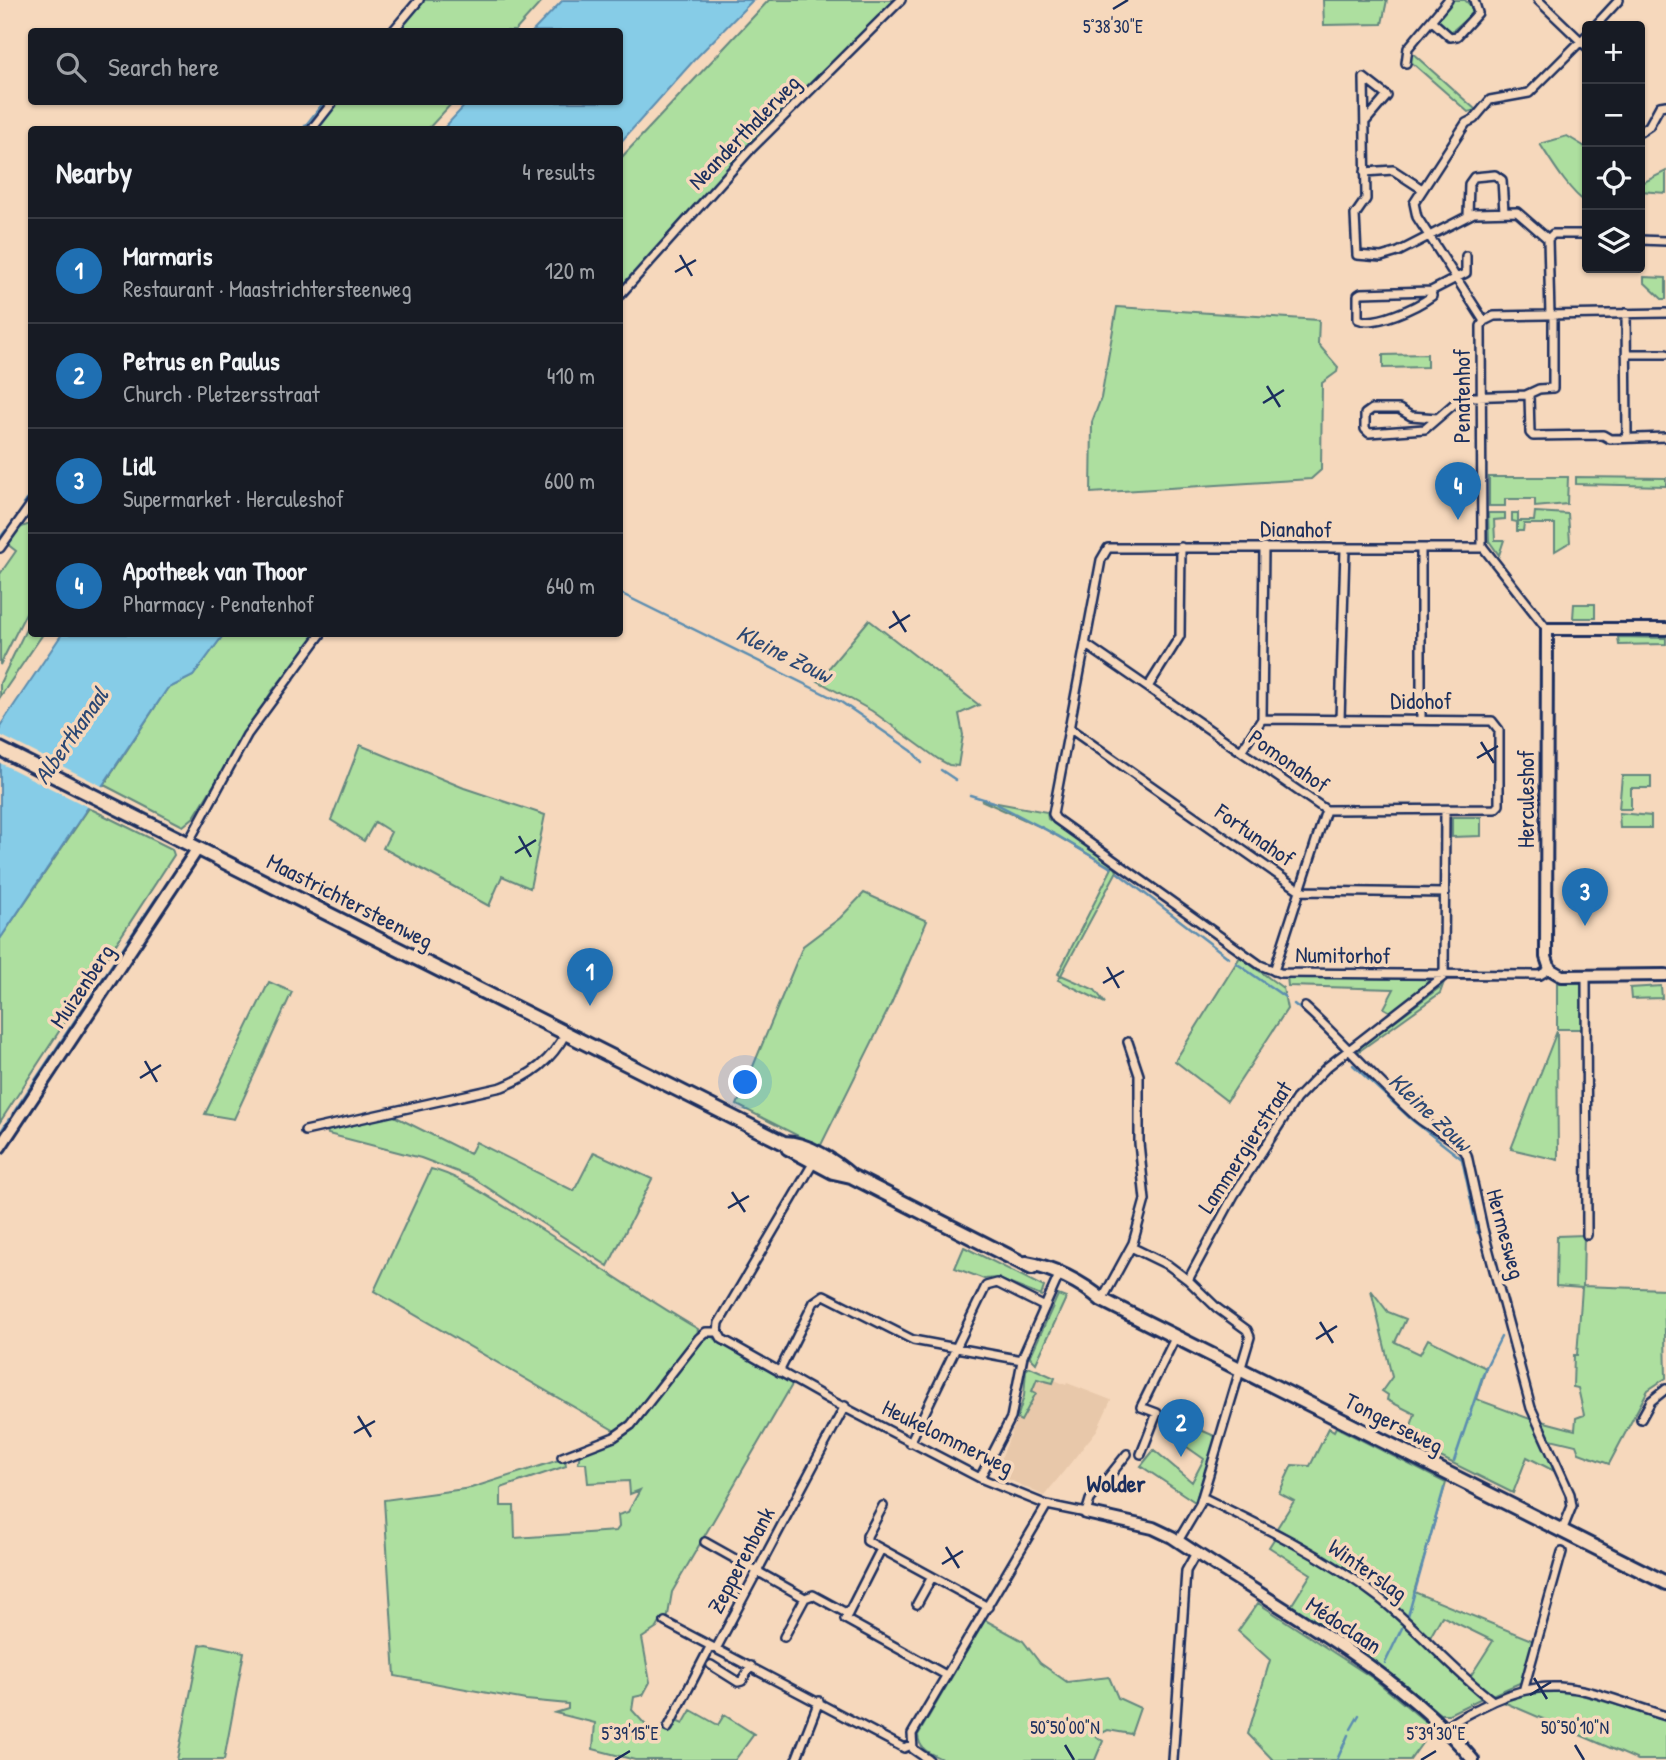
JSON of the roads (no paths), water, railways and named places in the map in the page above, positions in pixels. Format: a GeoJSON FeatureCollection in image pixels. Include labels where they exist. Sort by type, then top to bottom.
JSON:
{"type":"FeatureCollection","features":[{"type":"Feature","properties":{"kind":"main road","name":"Maastrichtersteenweg"},"geometry":{"type":"LineString","coordinates":[[0,749],[680,1090],[784,1143],[789,1149],[816,1159]]}},
{"type":"Feature","properties":{"kind":"main road","name":"Tongerseweg"},"geometry":{"type":"LineString","coordinates":[[816,1159],[1058,1279],[1089,1299],[1102,1300],[1176,1336],[1666,1583]]}},
{"type":"Feature","properties":{"kind":"street"},"geometry":{"type":"LineString","coordinates":[[394,28],[419,0]]}},
{"type":"Feature","properties":{"kind":"street","name":"Neanderthalerweg"},"geometry":{"type":"LineString","coordinates":[[623,292],[751,149],[901,0]]}},
{"type":"Feature","properties":{"kind":"street"},"geometry":{"type":"LineString","coordinates":[[1406,63],[1408,48],[1448,0]]}},
{"type":"Feature","properties":{"kind":"street"},"geometry":{"type":"LineString","coordinates":[[1432,21],[1450,37],[1457,36],[1478,13],[1474,0]]}},
{"type":"Feature","properties":{"kind":"street"},"geometry":{"type":"LineString","coordinates":[[1538,0],[1582,38]]}},
{"type":"Feature","properties":{"kind":"street"},"geometry":{"type":"LineString","coordinates":[[1600,21],[1619,0]]}},
{"type":"Feature","properties":{"kind":"street"},"geometry":{"type":"LineString","coordinates":[[1365,172],[1394,170],[1422,189],[1466,123],[1474,119],[1490,100],[1529,93],[1582,44]]}},
{"type":"Feature","properties":{"kind":"street"},"geometry":{"type":"LineString","coordinates":[[1365,122],[1387,96],[1364,78],[1366,199],[1355,215],[1357,255],[1381,257],[1430,237],[1468,216],[1504,212],[1517,212],[1548,239]]}},
{"type":"Feature","properties":{"kind":"street"},"geometry":{"type":"LineString","coordinates":[[315,126],[331,105]]}},
{"type":"Feature","properties":{"kind":"street"},"geometry":{"type":"LineString","coordinates":[[1645,128],[1663,105]]}},
{"type":"Feature","properties":{"kind":"street"},"geometry":{"type":"LineString","coordinates":[[1468,216],[1469,184],[1474,177],[1495,175],[1502,180],[1504,212]]}},
{"type":"Feature","properties":{"kind":"street","name":"Penatenhof"},"geometry":{"type":"LineString","coordinates":[[1422,189],[1414,211],[1454,277],[1485,321],[1481,327],[1483,548]]}},
{"type":"Feature","properties":{"kind":"street"},"geometry":{"type":"LineString","coordinates":[[1437,418],[1410,416],[1399,409],[1372,410],[1365,414],[1365,429],[1369,433],[1425,429],[1462,397],[1529,395],[1539,389],[1553,388],[1548,239],[1553,233],[1582,234]]}},
{"type":"Feature","properties":{"kind":"street"},"geometry":{"type":"LineString","coordinates":[[1645,240],[1666,241]]}},
{"type":"Feature","properties":{"kind":"street"},"geometry":{"type":"LineString","coordinates":[[1431,291],[1432,296],[1414,309],[1404,309],[1380,321],[1358,319],[1358,295],[1361,293],[1431,291],[1466,273],[1466,256]]}},
{"type":"Feature","properties":{"kind":"street"},"geometry":{"type":"LineString","coordinates":[[1626,313],[1627,437]]}},
{"type":"Feature","properties":{"kind":"street"},"geometry":{"type":"LineString","coordinates":[[1485,321],[1494,316],[1666,313]]}},
{"type":"Feature","properties":{"kind":"street"},"geometry":{"type":"LineString","coordinates":[[1626,354],[1666,354]]}},
{"type":"Feature","properties":{"kind":"street"},"geometry":{"type":"LineString","coordinates":[[1529,395],[1530,433],[1534,436],[1666,437]]}},
{"type":"Feature","properties":{"kind":"street"},"geometry":{"type":"LineString","coordinates":[[0,548],[28,509]]}},
{"type":"Feature","properties":{"kind":"street"},"geometry":{"type":"LineString","coordinates":[[1148,687],[1181,636],[1181,547]]}},
{"type":"Feature","properties":{"kind":"street"},"geometry":{"type":"LineString","coordinates":[[1241,751],[1262,719],[1264,547]]}},
{"type":"Feature","properties":{"kind":"street","name":"Dianahof"},"geometry":{"type":"LineString","coordinates":[[1085,644],[1101,561],[1108,548],[1483,548]]}},
{"type":"Feature","properties":{"kind":"street"},"geometry":{"type":"LineString","coordinates":[[1421,548],[1421,720]]}},
{"type":"Feature","properties":{"kind":"street"},"geometry":{"type":"LineString","coordinates":[[1483,548],[1546,629],[1666,629]]}},
{"type":"Feature","properties":{"kind":"street"},"geometry":{"type":"LineString","coordinates":[[1340,720],[1345,549]]}},
{"type":"Feature","properties":{"kind":"street","name":"Herculeshof"},"geometry":{"type":"LineString","coordinates":[[1546,629],[1546,957],[1550,969]]}},
{"type":"Feature","properties":{"kind":"street"},"geometry":{"type":"LineString","coordinates":[[193,846],[199,821],[247,736],[319,637]]}},
{"type":"Feature","properties":{"kind":"street"},"geometry":{"type":"LineString","coordinates":[[1069,729],[1085,644]]}},
{"type":"Feature","properties":{"kind":"street","name":"Pomonahof"},"geometry":{"type":"LineString","coordinates":[[1085,644],[1326,810],[1494,809],[1499,804]]}},
{"type":"Feature","properties":{"kind":"street","name":"Didohof"},"geometry":{"type":"LineString","coordinates":[[1262,719],[1497,723],[1499,804]]}},
{"type":"Feature","properties":{"kind":"street","name":"Numitorhof"},"geometry":{"type":"LineString","coordinates":[[1069,729],[1053,810],[1056,819],[1260,965],[1274,971],[1444,976],[1540,975],[1550,969]]}},
{"type":"Feature","properties":{"kind":"street","name":"Fortunahof"},"geometry":{"type":"LineString","coordinates":[[1069,729],[1301,891],[1445,893]]}},
{"type":"Feature","properties":{"kind":"street"},"geometry":{"type":"LineString","coordinates":[[1274,971],[1326,810]]}},
{"type":"Feature","properties":{"kind":"street"},"geometry":{"type":"LineString","coordinates":[[1444,976],[1445,810]]}},
{"type":"Feature","properties":{"kind":"street","name":"Muizenberg"},"geometry":{"type":"LineString","coordinates":[[0,1147],[193,846]]}},
{"type":"Feature","properties":{"kind":"street"},"geometry":{"type":"LineString","coordinates":[[1550,969],[1559,975],[1666,975]]}},
{"type":"Feature","properties":{"kind":"street","name":"Lammergierstraat"},"geometry":{"type":"LineString","coordinates":[[1188,1280],[1277,1126],[1314,1079],[1444,976]]}},
{"type":"Feature","properties":{"kind":"street"},"geometry":{"type":"LineString","coordinates":[[1586,976],[1587,1235]]}},
{"type":"Feature","properties":{"kind":"street","name":"Hermesweg"},"geometry":{"type":"LineString","coordinates":[[1305,1007],[1416,1116],[1439,1134],[1461,1145],[1464,1150],[1531,1408],[1571,1500],[1570,1517],[1562,1531]]}},
{"type":"Feature","properties":{"kind":"street"},"geometry":{"type":"LineString","coordinates":[[305,1131],[502,1087],[527,1077],[554,1055],[566,1033]]}},
{"type":"Feature","properties":{"kind":"street"},"geometry":{"type":"LineString","coordinates":[[1102,1300],[1139,1226],[1145,1191],[1139,1143],[1139,1075],[1128,1042]]}},
{"type":"Feature","properties":{"kind":"street"},"geometry":{"type":"LineString","coordinates":[[562,1457],[614,1437],[631,1425],[699,1339],[706,1332],[718,1332],[719,1323],[816,1159]]}},
{"type":"Feature","properties":{"kind":"street"},"geometry":{"type":"LineString","coordinates":[[1130,1247],[1168,1265],[1188,1280],[1217,1308],[1248,1332],[1250,1339],[1202,1496],[1194,1518],[1178,1541]]}},
{"type":"Feature","properties":{"kind":"street"},"geometry":{"type":"LineString","coordinates":[[980,1478],[1013,1412],[1022,1360],[1058,1279]]}},
{"type":"Feature","properties":{"kind":"street"},"geometry":{"type":"LineString","coordinates":[[910,1443],[986,1286],[991,1283],[1045,1307]]}},
{"type":"Feature","properties":{"kind":"street"},"geometry":{"type":"LineString","coordinates":[[779,1372],[814,1301],[824,1295],[908,1338],[1022,1360]]}},
{"type":"Feature","properties":{"kind":"street","name":"Heukelommerweg"},"geometry":{"type":"LineString","coordinates":[[718,1332],[722,1339],[779,1372],[980,1478],[1047,1505],[1153,1528],[1178,1541]]}},
{"type":"Feature","properties":{"kind":"street"},"geometry":{"type":"LineString","coordinates":[[1141,1454],[1157,1413],[1141,1406],[1176,1336]]}},
{"type":"Feature","properties":{"kind":"street"},"geometry":{"type":"LineString","coordinates":[[1641,1419],[1651,1401],[1666,1389]]}},
{"type":"Feature","properties":{"kind":"street","name":"Zepperenbank"},"geometry":{"type":"LineString","coordinates":[[668,1728],[709,1649],[717,1647],[845,1406]]}},
{"type":"Feature","properties":{"kind":"street"},"geometry":{"type":"LineString","coordinates":[[1086,1513],[1090,1500],[1127,1454]]}},
{"type":"Feature","properties":{"kind":"street","name":"Winterslag"},"geometry":{"type":"LineString","coordinates":[[1202,1496],[1277,1535],[1366,1587],[1413,1627],[1460,1675],[1493,1701]]}},
{"type":"Feature","properties":{"kind":"street"},"geometry":{"type":"LineString","coordinates":[[911,1745],[912,1734],[1047,1505]]}},
{"type":"Feature","properties":{"kind":"street"},"geometry":{"type":"LineString","coordinates":[[883,1506],[866,1538],[881,1549],[988,1607]]}},
{"type":"Feature","properties":{"kind":"street","name":"Médoclaan"},"geometry":{"type":"LineString","coordinates":[[1178,1541],[1384,1676],[1444,1729],[1474,1760]]}},
{"type":"Feature","properties":{"kind":"street"},"geometry":{"type":"LineString","coordinates":[[705,1542],[805,1598]]}},
{"type":"Feature","properties":{"kind":"street"},"geometry":{"type":"LineString","coordinates":[[881,1549],[845,1619],[946,1675]]}},
{"type":"Feature","properties":{"kind":"street"},"geometry":{"type":"LineString","coordinates":[[1524,1688],[1562,1552]]}},
{"type":"Feature","properties":{"kind":"street"},"geometry":{"type":"LineString","coordinates":[[1173,1760],[1186,1571],[1196,1553]]}},
{"type":"Feature","properties":{"kind":"street"},"geometry":{"type":"LineString","coordinates":[[917,1604],[932,1577]]}},
{"type":"Feature","properties":{"kind":"street"},"geometry":{"type":"LineString","coordinates":[[784,1637],[805,1598],[813,1595],[848,1614]]}},
{"type":"Feature","properties":{"kind":"street"},"geometry":{"type":"LineString","coordinates":[[665,1622],[696,1640],[701,1638],[904,1748],[911,1745]]}},
{"type":"Feature","properties":{"kind":"street"},"geometry":{"type":"LineString","coordinates":[[711,1665],[738,1682],[742,1681],[751,1666]]}},
{"type":"Feature","properties":{"kind":"street"},"geometry":{"type":"LineString","coordinates":[[1444,1729],[1493,1701],[1524,1688],[1550,1685],[1576,1688],[1666,1716]]}},
{"type":"Feature","properties":{"kind":"street"},"geometry":{"type":"LineString","coordinates":[[796,1760],[819,1701]]}},
{"type":"Feature","properties":{"kind":"street"},"geometry":{"type":"LineString","coordinates":[[911,1745],[929,1760]]}},
{"type":"Feature","properties":{"kind":"water"},"geometry":{"type":"Polygon","coordinates":[[[563,0],[753,0],[695,59],[623,140],[623,126],[446,126],[465,105],[623,105],[623,28],[536,28],[563,0]]]}},
{"type":"Feature","properties":{"kind":"water","name":"Albertkanaal"},"geometry":{"type":"Polygon","coordinates":[[[60,637],[222,637],[193,676],[167,689],[0,939],[0,726],[60,637]]]}},
{"type":"Feature","properties":{"kind":"waterway"},"geometry":{"type":"LineString","coordinates":[[305,126],[322,105]]}},
{"type":"Feature","properties":{"kind":"waterway"},"geometry":{"type":"LineString","coordinates":[[24,503],[28,498]]}},
{"type":"Feature","properties":{"kind":"waterway"},"geometry":{"type":"LineString","coordinates":[[0,538],[6,530]]}},
{"type":"Feature","properties":{"kind":"waterway","name":"Kleine Zouw"},"geometry":{"type":"LineString","coordinates":[[623,594],[841,702],[912,751],[922,763]]}},
{"type":"Feature","properties":{"kind":"waterway","name":"Kleine Zouw"},"geometry":{"type":"LineString","coordinates":[[941,770],[956,780]]}},
{"type":"Feature","properties":{"kind":"waterway","name":"Kleine Zouw"},"geometry":{"type":"LineString","coordinates":[[970,795],[993,802],[1111,868]]}},
{"type":"Feature","properties":{"kind":"waterway","name":"Kleine Zouw"},"geometry":{"type":"LineString","coordinates":[[1118,873],[1229,958]]}},
{"type":"Feature","properties":{"kind":"waterway"},"geometry":{"type":"LineString","coordinates":[[12,1115],[159,894]]}},
{"type":"Feature","properties":{"kind":"waterway","name":"Kleine Zouw"},"geometry":{"type":"LineString","coordinates":[[1236,963],[1285,997]]}},
{"type":"Feature","properties":{"kind":"waterway","name":"Kleine Zouw"},"geometry":{"type":"LineString","coordinates":[[1294,1004],[1319,1024]]}},
{"type":"Feature","properties":{"kind":"waterway","name":"Kleine Zouw"},"geometry":{"type":"LineString","coordinates":[[1353,1065],[1412,1120],[1462,1159],[1478,1233]]}},
{"type":"Feature","properties":{"kind":"waterway"},"geometry":{"type":"LineString","coordinates":[[0,1133],[9,1119]]}},
{"type":"Feature","properties":{"kind":"waterway","name":"Kleine Zouw"},"geometry":{"type":"LineString","coordinates":[[1487,1260],[1496,1294]]}},
{"type":"Feature","properties":{"kind":"waterway","name":"Kleine Zouw"},"geometry":{"type":"LineString","coordinates":[[1454,1461],[1485,1369],[1501,1337]]}},
{"type":"Feature","properties":{"kind":"waterway","name":"Kleine Zouw"},"geometry":{"type":"LineString","coordinates":[[1408,1616],[1444,1488]]}},
{"type":"Feature","properties":{"kind":"waterway","name":"Kleine Zouw"},"geometry":{"type":"LineString","coordinates":[[1385,1663],[1402,1628]]}},
{"type":"Feature","properties":{"kind":"waterway","name":"Kleine Zouw"},"geometry":{"type":"LineString","coordinates":[[1351,1729],[1359,1715]]}},
{"type":"Feature","properties":{"kind":"waterway","name":"Kleine Zouw"},"geometry":{"type":"LineString","coordinates":[[1337,1760],[1348,1735]]}},
{"type":"Feature","properties":{"kind":"place","name":"Apotheek van Thoor"},"geometry":{"type":"Point","coordinates":[1458,520]}},
{"type":"Feature","properties":{"kind":"place","name":"Lidl"},"geometry":{"type":"Point","coordinates":[1585,926]}},
{"type":"Feature","properties":{"kind":"place","name":"Marmaris"},"geometry":{"type":"Point","coordinates":[590,1006]}},
{"type":"Feature","properties":{"kind":"place","name":"Petrus en Paulus"},"geometry":{"type":"Point","coordinates":[1181,1457]}},
{"type":"Feature","properties":{"kind":"district","name":"Wolder"},"geometry":{"type":"Point","coordinates":[1116,1484]}}]}
